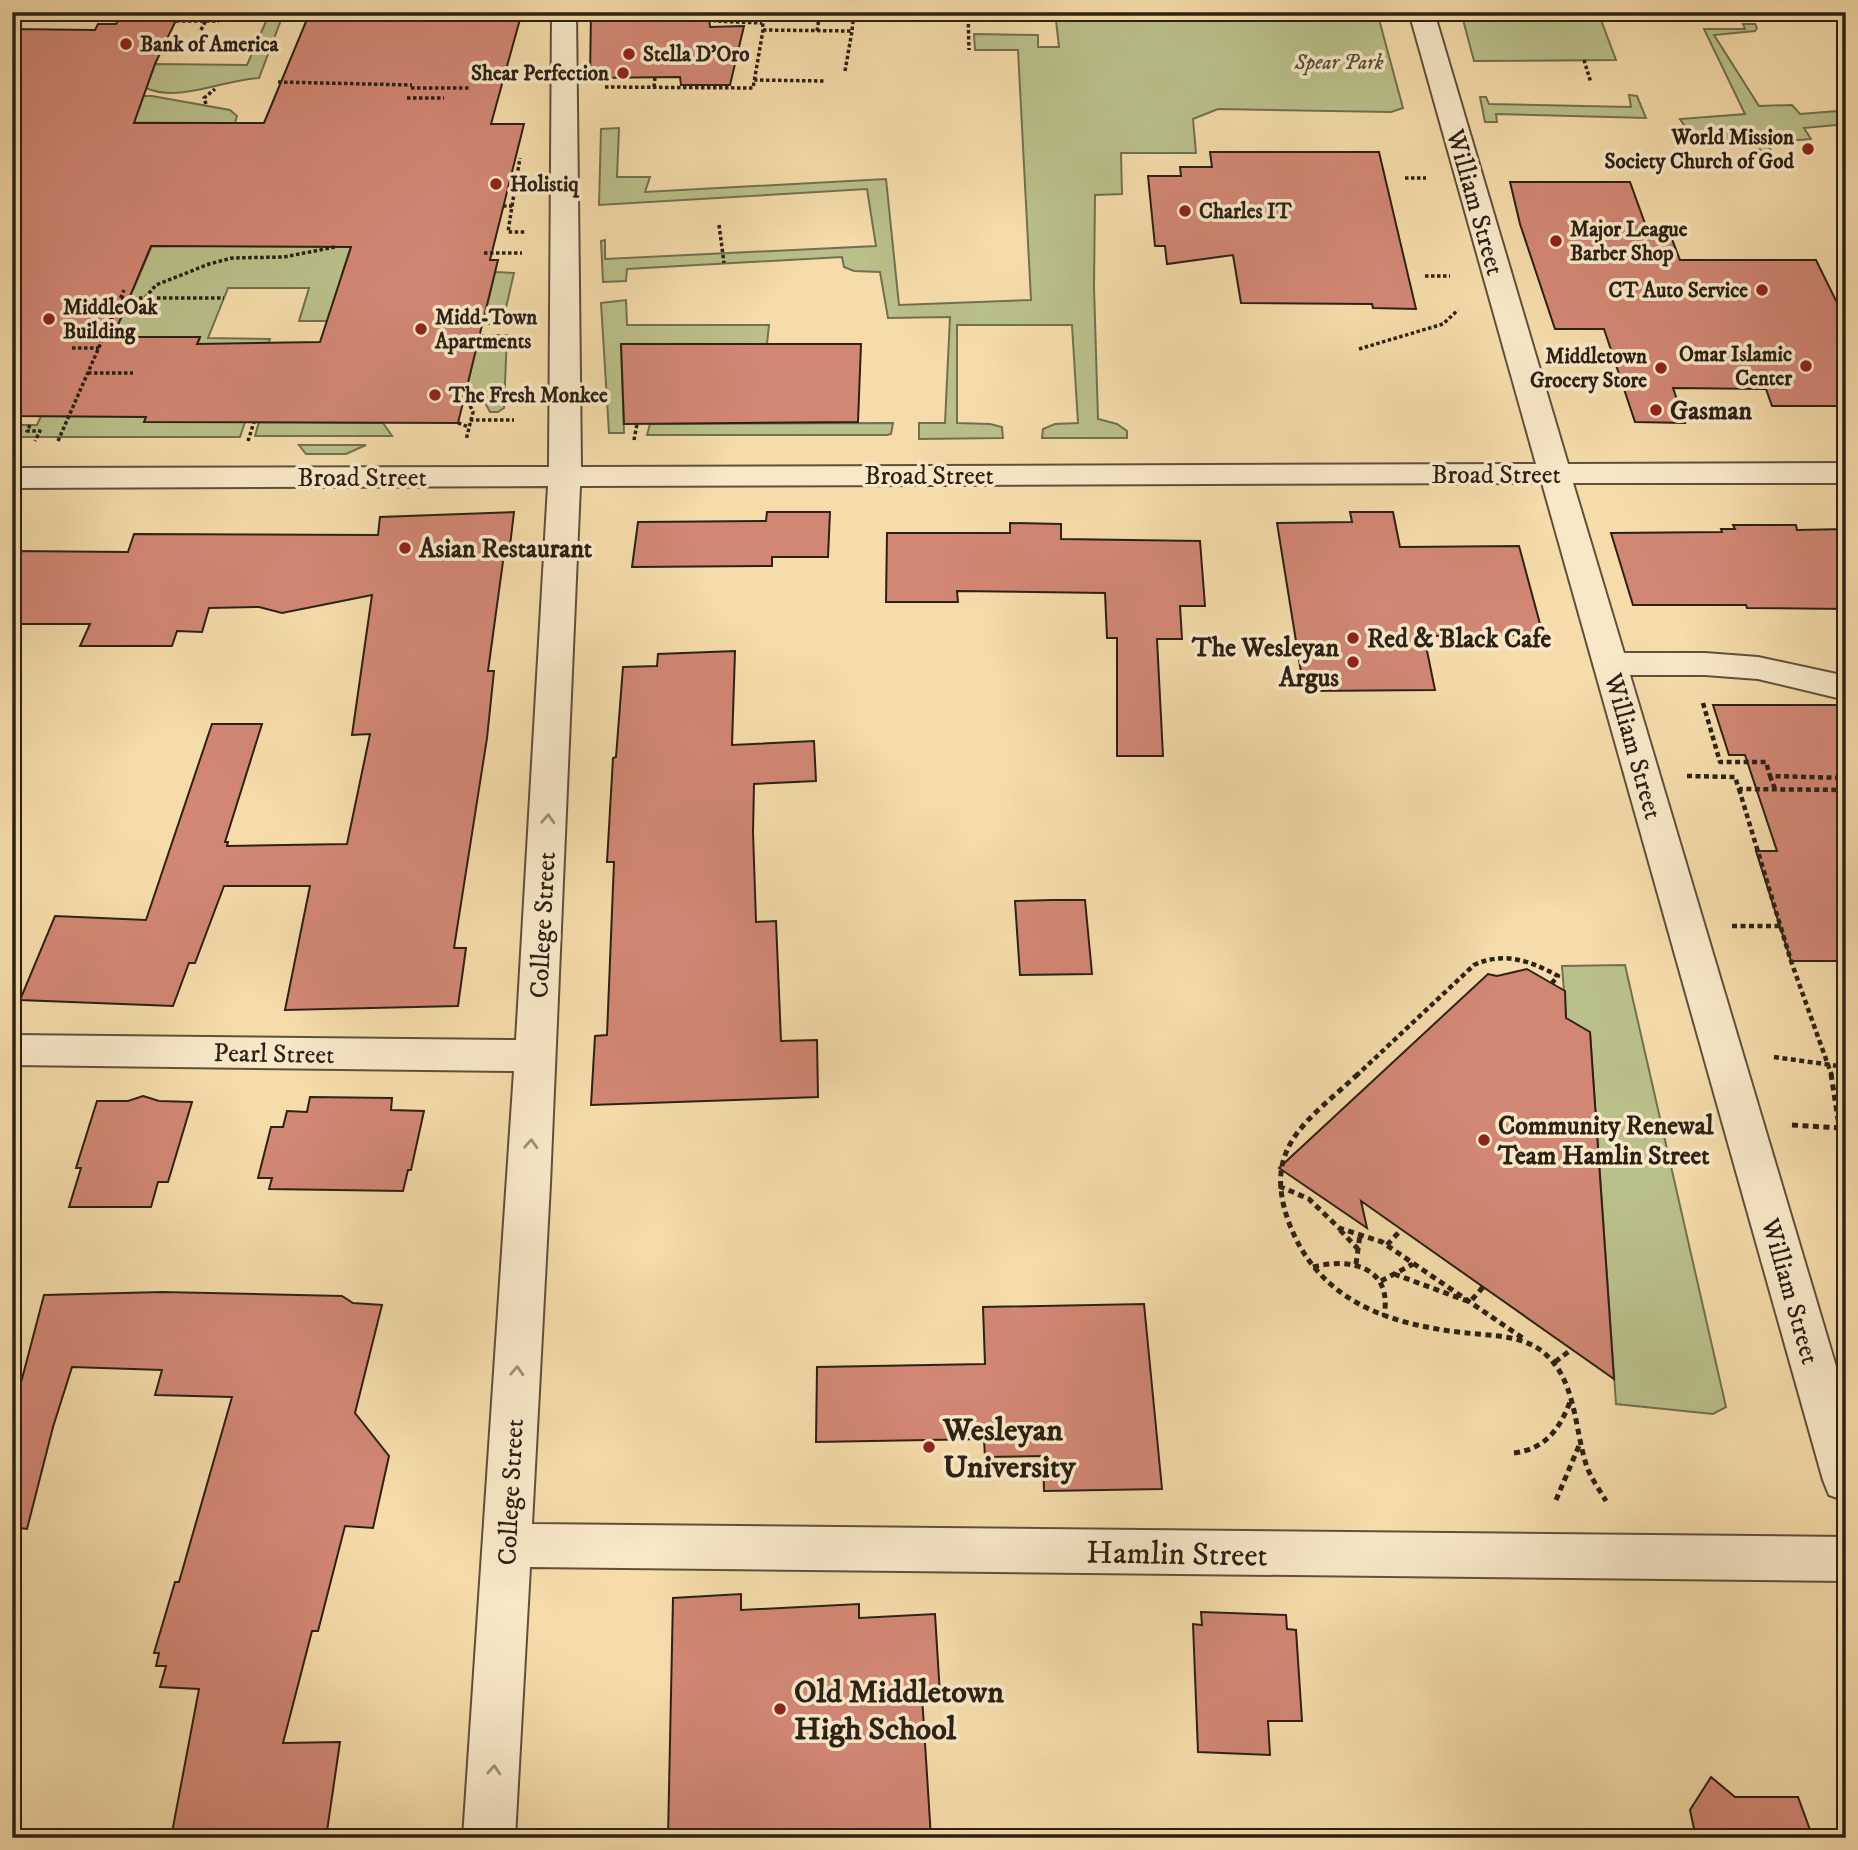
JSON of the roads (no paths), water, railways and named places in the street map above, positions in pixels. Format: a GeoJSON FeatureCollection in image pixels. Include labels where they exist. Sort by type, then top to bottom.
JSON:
{"type":"FeatureCollection","features":[{"type":"Feature","properties":{"kind":"street","name":"College Street"},"geometry":{"type":"LineString","coordinates":[[489,1838],[535,1056],[565,476],[564,12]]}},
{"type":"Feature","properties":{"kind":"street","name":"William Street"},"geometry":{"type":"LineString","coordinates":[[1421,12],[1846,1480]]}},
{"type":"Feature","properties":{"kind":"street","name":"Broad Street"},"geometry":{"type":"LineString","coordinates":[[12,478],[1846,473]]}},
{"type":"Feature","properties":{"kind":"street"},"geometry":{"type":"LineString","coordinates":[[1610,664],[1705,663],[1758,668],[1846,688]]}},
{"type":"Feature","properties":{"kind":"street","name":"Pearl Street"},"geometry":{"type":"LineString","coordinates":[[12,1050],[535,1056]]}},
{"type":"Feature","properties":{"kind":"street","name":"Hamlin Street"},"geometry":{"type":"LineString","coordinates":[[507,1545],[1846,1559]]}},
{"type":"Feature","properties":{"kind":"place","name":"Bank of America"},"geometry":{"type":"Point","coordinates":[126,44]}},
{"type":"Feature","properties":{"kind":"place","name":"Stella D'Oro"},"geometry":{"type":"Point","coordinates":[629,54]}},
{"type":"Feature","properties":{"kind":"place","name":"Shear Perfection"},"geometry":{"type":"Point","coordinates":[623,73]}},
{"type":"Feature","properties":{"kind":"place","name":"World Mission Society Church of God"},"geometry":{"type":"Point","coordinates":[1808,149]}},
{"type":"Feature","properties":{"kind":"place","name":"Holistiq"},"geometry":{"type":"Point","coordinates":[496,184]}},
{"type":"Feature","properties":{"kind":"place","name":"Charles IT"},"geometry":{"type":"Point","coordinates":[1185,211]}},
{"type":"Feature","properties":{"kind":"place","name":"Major League Barber Shop"},"geometry":{"type":"Point","coordinates":[1556,241]}},
{"type":"Feature","properties":{"kind":"place","name":"CT Auto Service"},"geometry":{"type":"Point","coordinates":[1762,290]}},
{"type":"Feature","properties":{"kind":"place","name":"MiddleOak Building"},"geometry":{"type":"Point","coordinates":[49,319]}},
{"type":"Feature","properties":{"kind":"place","name":"Midd-Town Apartments"},"geometry":{"type":"Point","coordinates":[421,329]}},
{"type":"Feature","properties":{"kind":"place","name":"Omar Islamic Center"},"geometry":{"type":"Point","coordinates":[1806,366]}},
{"type":"Feature","properties":{"kind":"place","name":"Middletown Grocery Store"},"geometry":{"type":"Point","coordinates":[1661,368]}},
{"type":"Feature","properties":{"kind":"place","name":"The Fresh Monkee"},"geometry":{"type":"Point","coordinates":[435,395]}},
{"type":"Feature","properties":{"kind":"place","name":"Gasman"},"geometry":{"type":"Point","coordinates":[1656,410]}},
{"type":"Feature","properties":{"kind":"place","name":"Asian Restaurant"},"geometry":{"type":"Point","coordinates":[405,548]}},
{"type":"Feature","properties":{"kind":"place","name":"Red & Black Cafe"},"geometry":{"type":"Point","coordinates":[1353,638]}},
{"type":"Feature","properties":{"kind":"place","name":"The Wesleyan Argus"},"geometry":{"type":"Point","coordinates":[1353,662]}},
{"type":"Feature","properties":{"kind":"place","name":"Community Renewal Team Hamlin Street"},"geometry":{"type":"Point","coordinates":[1484,1140]}},
{"type":"Feature","properties":{"kind":"place","name":"Wesleyan University"},"geometry":{"type":"Point","coordinates":[929,1447]}},
{"type":"Feature","properties":{"kind":"place","name":"Old Middletown High School"},"geometry":{"type":"Point","coordinates":[780,1709]}},
{"type":"Feature","properties":{"kind":"park label","name":"Spear Park"},"geometry":{"type":"Point","coordinates":[1339,62]}}]}
